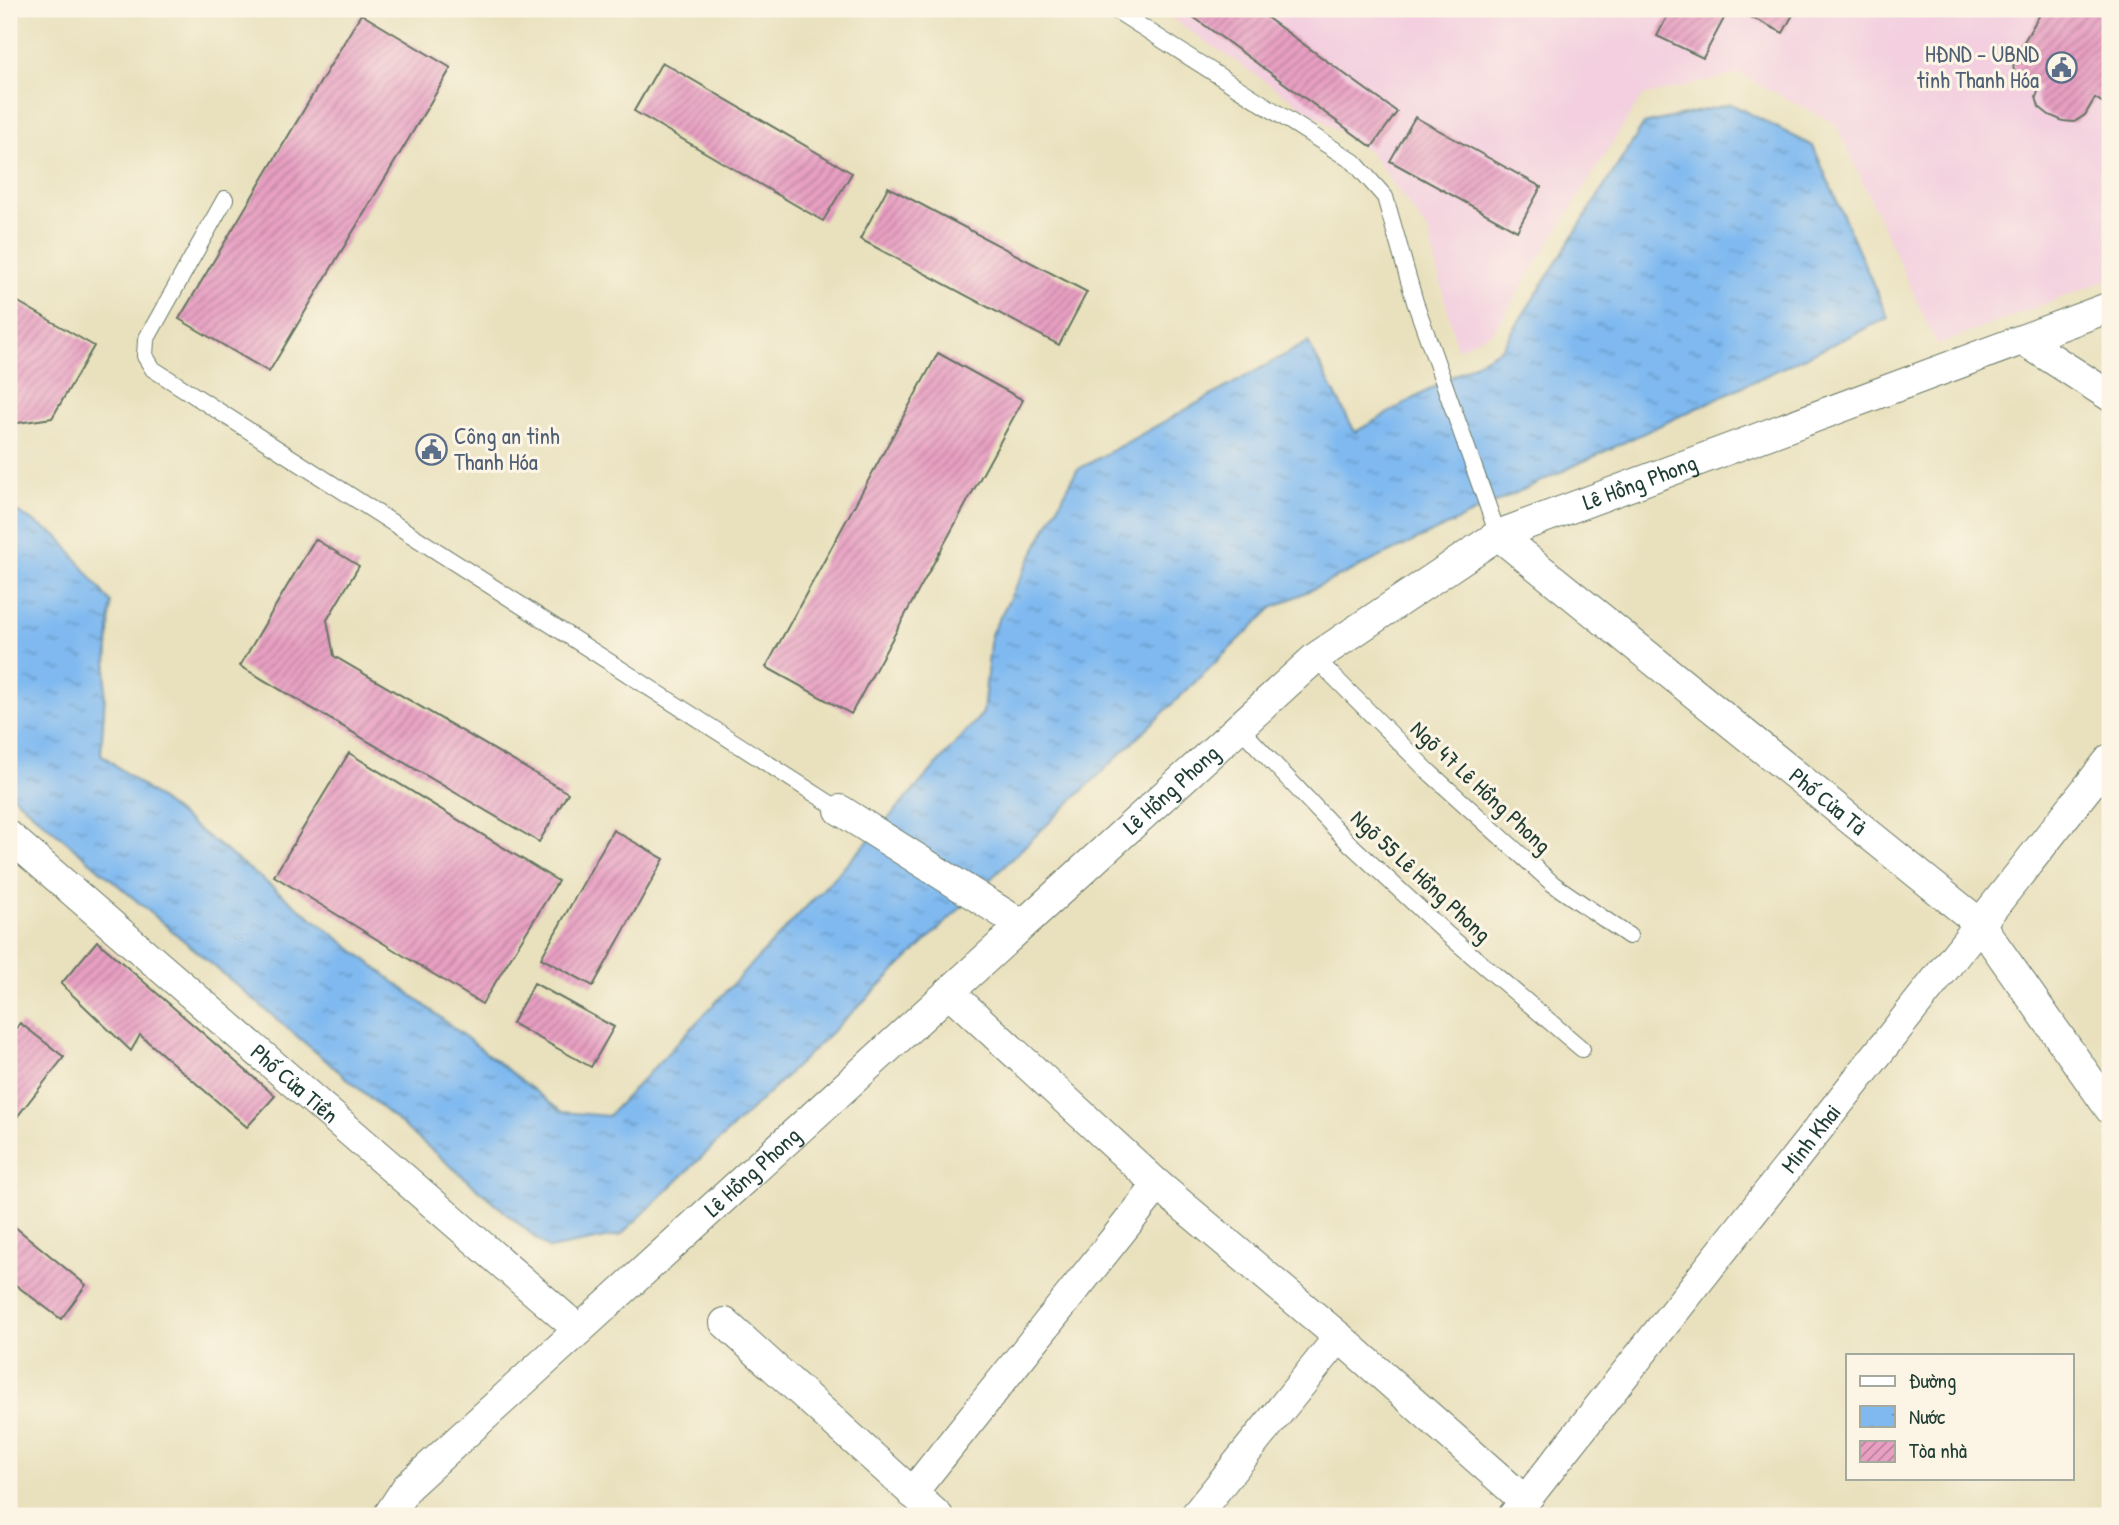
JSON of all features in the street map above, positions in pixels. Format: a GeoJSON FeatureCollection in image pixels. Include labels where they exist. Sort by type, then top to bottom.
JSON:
{"type":"FeatureCollection","features":[{"type":"Feature","properties":{"kind":"street","name":"Lê Hồng Phong"},"geometry":{"type":"LineString","coordinates":[[388,1516],[407,1487],[1315,657],[1494,524],[2023,340],[2110,307]]}},
{"type":"Feature","properties":{"kind":"street"},"geometry":{"type":"LineString","coordinates":[[2023,340],[2110,396]]}},
{"type":"Feature","properties":{"kind":"street","name":"Phố Cửa Tả"},"geometry":{"type":"LineString","coordinates":[[1494,524],[1979,923],[2110,1109]]}},
{"type":"Feature","properties":{"kind":"street","name":"Minh Khai"},"geometry":{"type":"LineString","coordinates":[[1519,1509],[2110,759]]}},
{"type":"Feature","properties":{"kind":"street"},"geometry":{"type":"LineString","coordinates":[[840,810],[1022,925]]}},
{"type":"Feature","properties":{"kind":"street","name":"Phố Cửa Tiền"},"geometry":{"type":"LineString","coordinates":[[9,836],[579,1330]]}},
{"type":"Feature","properties":{"kind":"street"},"geometry":{"type":"LineString","coordinates":[[949,992],[1158,1185],[1339,1337],[1519,1509]]}},
{"type":"Feature","properties":{"kind":"street"},"geometry":{"type":"LineString","coordinates":[[912,1493],[1158,1185]]}},
{"type":"Feature","properties":{"kind":"street"},"geometry":{"type":"LineString","coordinates":[[725,1323],[938,1516]]}},
{"type":"Feature","properties":{"kind":"street"},"geometry":{"type":"LineString","coordinates":[[1195,1516],[1339,1337]]}},
{"type":"Feature","properties":{"kind":"lane"},"geometry":{"type":"LineString","coordinates":[[1117,10],[1354,162],[1385,197],[1416,302],[1494,524]]}},
{"type":"Feature","properties":{"kind":"lane"},"geometry":{"type":"LineString","coordinates":[[225,199],[146,340],[145,356],[153,369],[840,810]]}},
{"type":"Feature","properties":{"kind":"lane","name":"Ngõ 47 Lê Hồng Phong"},"geometry":{"type":"LineString","coordinates":[[1315,657],[1429,772],[1553,884],[1629,936]]}},
{"type":"Feature","properties":{"kind":"lane","name":"Ngõ 55 Lê Hồng Phong"},"geometry":{"type":"LineString","coordinates":[[1239,727],[1348,842],[1448,935],[1582,1049]]}},
{"type":"Feature","properties":{"kind":"shaded area"},"geometry":{"type":"Polygon","coordinates":[[[1158,9],[2110,9],[2110,279],[1937,345],[1836,124],[1739,74],[1642,96],[1494,331],[1457,349],[1428,231],[1370,152],[1158,9]]]}},
{"type":"Feature","properties":{"kind":"water"},"geometry":{"type":"Polygon","coordinates":[[[1731,104],[1813,146],[1888,318],[1272,608],[621,1235],[549,1249],[9,793],[9,507],[59,537],[111,603],[101,754],[562,1112],[608,1116],[861,849],[983,713],[991,634],[1077,470],[1308,342],[1355,432],[1502,348],[1644,124],[1731,104]]]}},
{"type":"Feature","properties":{"kind":"building"},"geometry":{"type":"Polygon","coordinates":[[[1255,9],[1397,112],[1372,147],[1185,11],[1255,9]]]}},
{"type":"Feature","properties":{"kind":"building"},"geometry":{"type":"Polygon","coordinates":[[[1671,9],[1729,9],[1703,58],[1657,36],[1671,9]]]}},
{"type":"Feature","properties":{"kind":"building"},"geometry":{"type":"Polygon","coordinates":[[[1735,9],[1796,9],[1783,33],[1735,9]]]}},
{"type":"Feature","properties":{"kind":"building","name":"HĐND - UBND tỉnh Thanh Hóa"},"geometry":{"type":"Polygon","coordinates":[[[2038,9],[2110,9],[2110,107],[2095,98],[2085,115],[2074,122],[2063,121],[2039,107],[2036,97],[2040,87],[2014,74],[2013,60],[2042,11],[2038,9]]]}},
{"type":"Feature","properties":{"kind":"building"},"geometry":{"type":"Polygon","coordinates":[[[361,14],[451,68],[269,372],[179,319],[361,14]]]}},
{"type":"Feature","properties":{"kind":"building"},"geometry":{"type":"Polygon","coordinates":[[[662,62],[852,173],[823,221],[634,111],[662,62]]]}},
{"type":"Feature","properties":{"kind":"building"},"geometry":{"type":"Polygon","coordinates":[[[1415,117],[1541,187],[1517,231],[1390,161],[1415,117]]]}},
{"type":"Feature","properties":{"kind":"building"},"geometry":{"type":"Polygon","coordinates":[[[888,187],[1087,292],[1059,345],[860,239],[888,187]]]}},
{"type":"Feature","properties":{"kind":"building"},"geometry":{"type":"Polygon","coordinates":[[[15,300],[94,346],[52,418],[18,423],[9,418],[9,311],[15,300]]]}},
{"type":"Feature","properties":{"kind":"building"},"geometry":{"type":"Polygon","coordinates":[[[938,353],[1023,400],[851,714],[766,667],[938,353]]]}},
{"type":"Feature","properties":{"kind":"building"},"geometry":{"type":"Polygon","coordinates":[[[315,539],[359,566],[327,620],[334,656],[568,793],[539,842],[240,666],[315,539]]]}},
{"type":"Feature","properties":{"kind":"building"},"geometry":{"type":"Polygon","coordinates":[[[349,753],[558,881],[482,1004],[274,876],[349,753]]]}},
{"type":"Feature","properties":{"kind":"building"},"geometry":{"type":"Polygon","coordinates":[[[613,830],[664,859],[593,986],[541,958],[613,830]]]}},
{"type":"Feature","properties":{"kind":"building"},"geometry":{"type":"Polygon","coordinates":[[[97,941],[275,1096],[247,1127],[140,1035],[131,1051],[61,984],[97,941]]]}},
{"type":"Feature","properties":{"kind":"building"},"geometry":{"type":"Polygon","coordinates":[[[534,983],[614,1027],[591,1067],[512,1023],[534,983]]]}},
{"type":"Feature","properties":{"kind":"building"},"geometry":{"type":"Polygon","coordinates":[[[20,1023],[64,1057],[9,1127],[9,1038],[20,1023]]]}},
{"type":"Feature","properties":{"kind":"building"},"geometry":{"type":"Polygon","coordinates":[[[9,1222],[86,1285],[61,1319],[9,1280],[9,1222]]]}},
{"type":"Feature","properties":{"kind":"place","name":"HĐND - UBND tỉnh Thanh Hóa"},"geometry":{"type":"Point","coordinates":[2062,67]}},
{"type":"Feature","properties":{"kind":"place","name":"Công an tỉnh Thanh Hóa"},"geometry":{"type":"Point","coordinates":[431,449]}}]}
